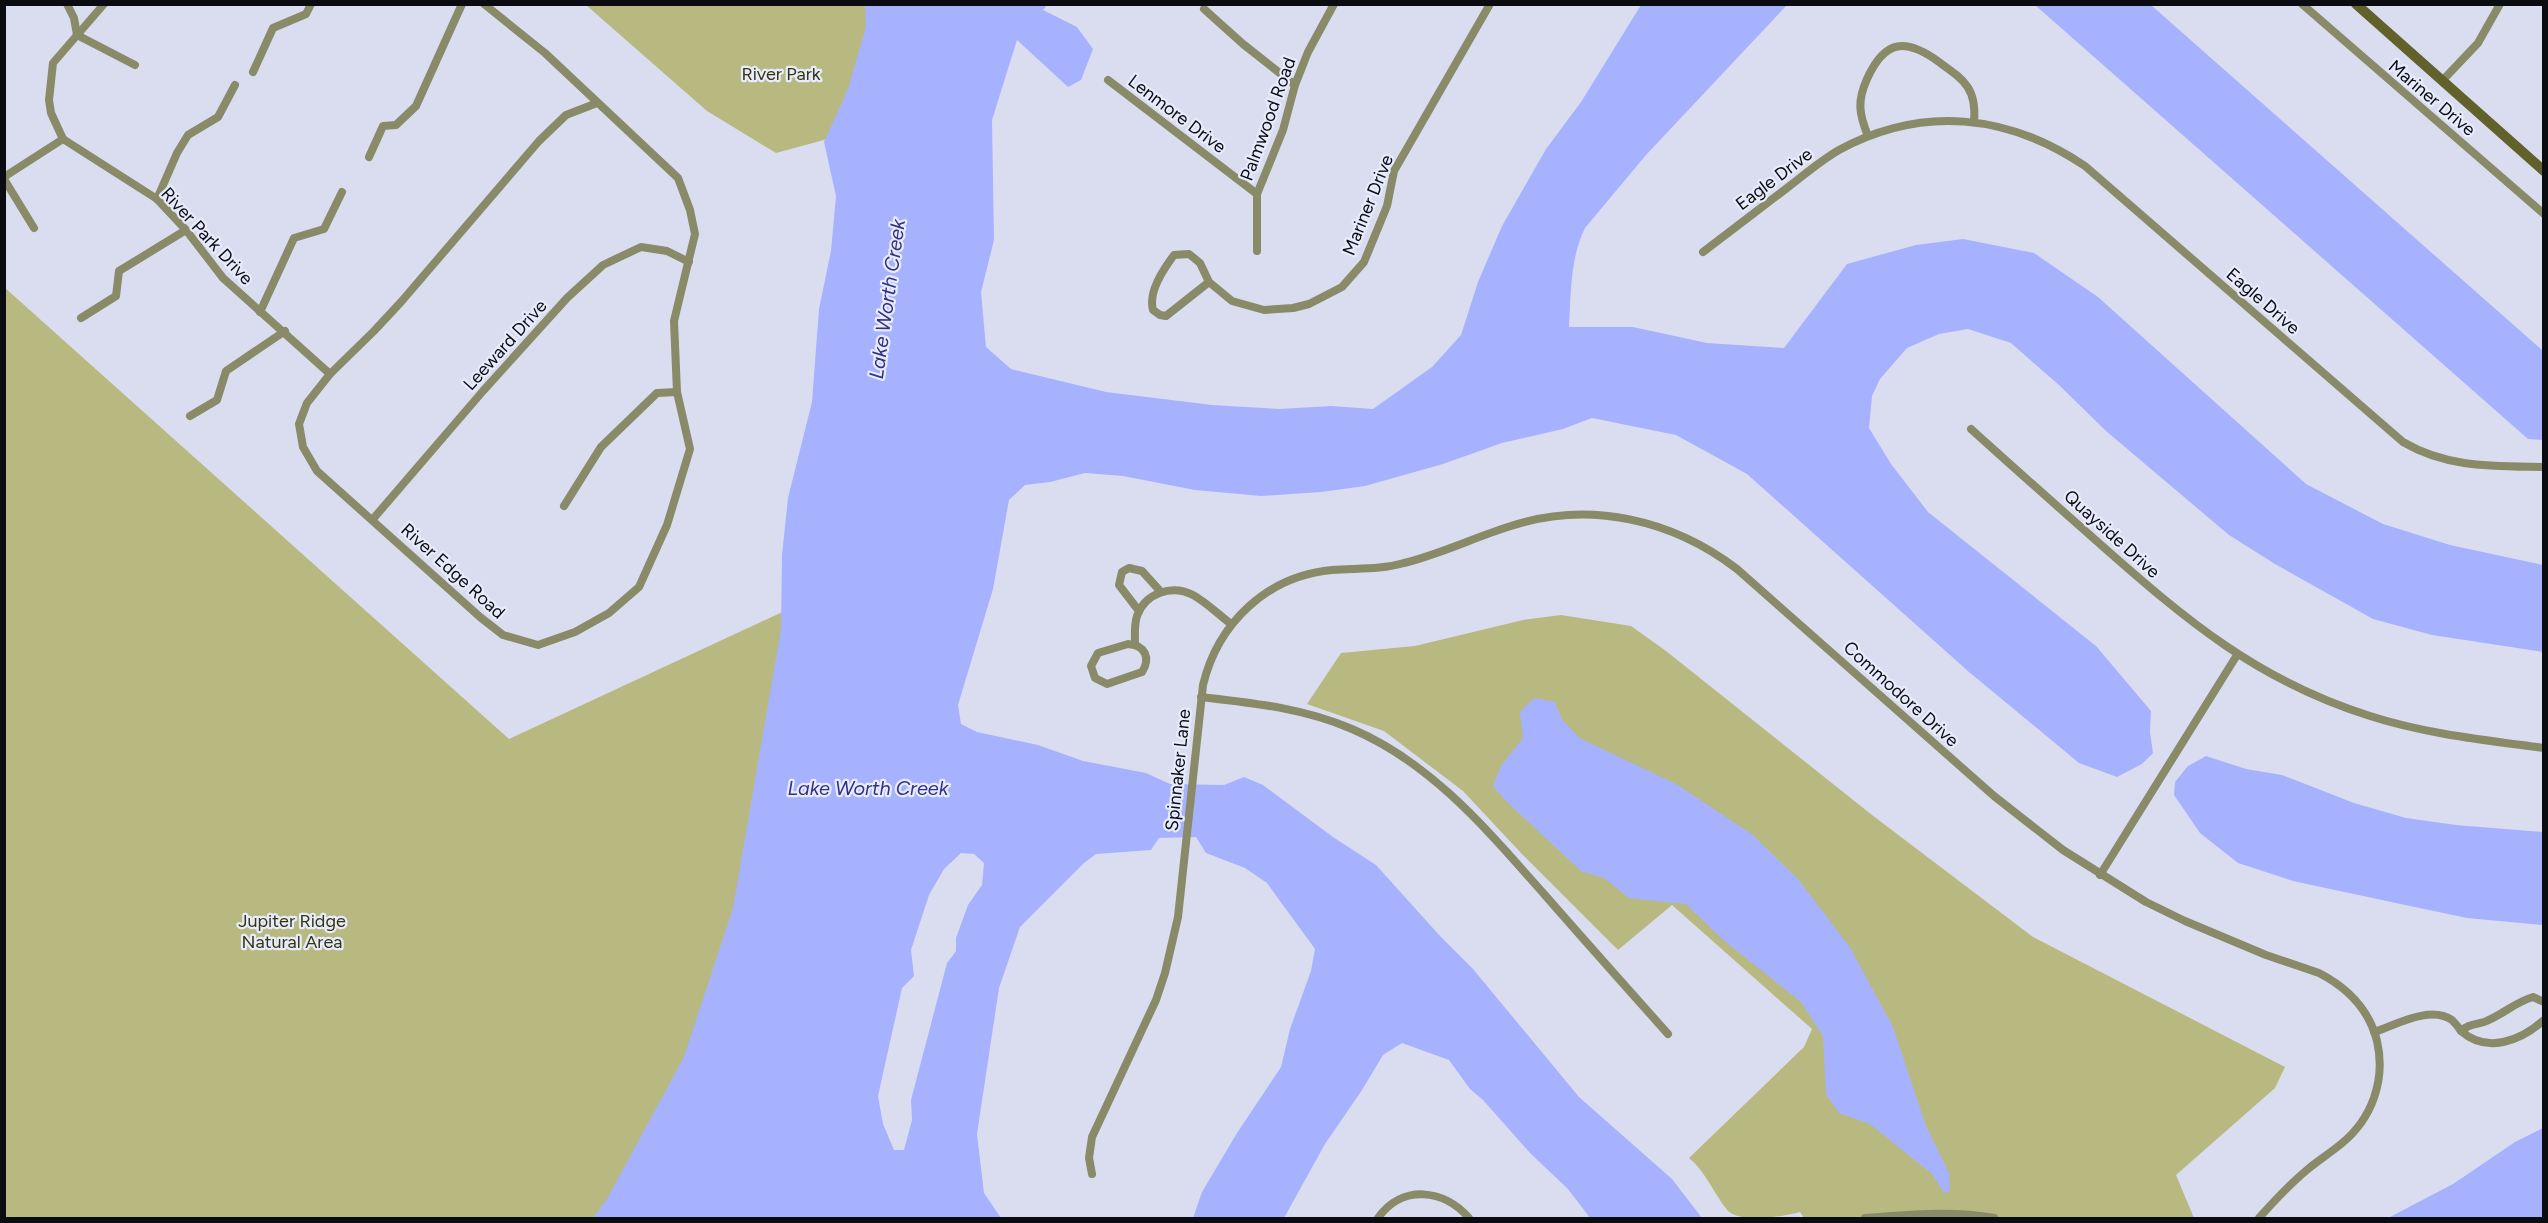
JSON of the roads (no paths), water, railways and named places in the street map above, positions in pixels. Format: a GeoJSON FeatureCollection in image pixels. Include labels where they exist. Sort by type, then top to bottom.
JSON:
{"type":"FeatureCollection","features":[{"type":"Feature","properties":{"kind":"street"},"geometry":{"type":"LineString","coordinates":[[67,4],[74,18],[77,35]]}},
{"type":"Feature","properties":{"kind":"street"},"geometry":{"type":"LineString","coordinates":[[34,228],[4,178],[63,139],[51,112],[48,87],[53,63],[104,4]]}},
{"type":"Feature","properties":{"kind":"street"},"geometry":{"type":"LineString","coordinates":[[253,72],[273,28],[306,14],[311,4]]}},
{"type":"Feature","properties":{"kind":"street"},"geometry":{"type":"LineString","coordinates":[[369,157],[383,126],[396,125],[416,106],[462,4]]}},
{"type":"Feature","properties":{"kind":"street","name":"River Edge Road"},"geometry":{"type":"LineString","coordinates":[[484,4],[545,53],[678,178],[690,210],[695,234],[674,321],[677,392],[690,449],[667,525],[639,587],[609,613],[575,632],[538,645],[503,635],[480,617],[373,519],[316,471],[303,447],[299,424],[307,403],[330,374],[374,331],[538,141],[566,115],[597,103]]}},
{"type":"Feature","properties":{"kind":"street","name":"Palmwood Road"},"geometry":{"type":"LineString","coordinates":[[1257,251],[1257,194],[1283,130],[1295,85],[1308,52],[1334,4]]}},
{"type":"Feature","properties":{"kind":"street","name":"Mariner Drive"},"geometry":{"type":"LineString","coordinates":[[1209,282],[1166,316],[1153,310],[1151,302],[1162,271],[1174,255],[1189,254],[1200,263],[1209,282],[1233,301],[1264,310],[1293,308],[1309,304],[1342,287],[1364,262],[1387,206],[1394,171],[1490,4]]}},
{"type":"Feature","properties":{"kind":"street","name":"Mariner Drive"},"geometry":{"type":"LineString","coordinates":[[2302,4],[2544,214]]}},
{"type":"Feature","properties":{"kind":"street"},"geometry":{"type":"LineString","coordinates":[[2356,4],[2544,171]]}},
{"type":"Feature","properties":{"kind":"street"},"geometry":{"type":"LineString","coordinates":[[2442,81],[2478,43],[2500,4]]}},
{"type":"Feature","properties":{"kind":"street"},"geometry":{"type":"LineString","coordinates":[[1204,9],[1243,44],[1295,85]]}},
{"type":"Feature","properties":{"kind":"street"},"geometry":{"type":"LineString","coordinates":[[77,35],[135,65]]}},
{"type":"Feature","properties":{"kind":"street"},"geometry":{"type":"LineString","coordinates":[[1868,136],[1860,113],[1861,92],[1873,65],[1881,54],[1901,45],[1923,50],[1965,81],[1975,102],[1974,122]]}},
{"type":"Feature","properties":{"kind":"street","name":"Lenmore Drive"},"geometry":{"type":"LineString","coordinates":[[1108,80],[1257,194]]}},
{"type":"Feature","properties":{"kind":"street"},"geometry":{"type":"LineString","coordinates":[[157,199],[177,153],[188,135],[218,117],[235,85]]}},
{"type":"Feature","properties":{"kind":"street","name":"Eagle Drive"},"geometry":{"type":"LineString","coordinates":[[1703,252],[1823,160],[1868,136],[1923,122],[1974,122],[2028,134],[2064,152],[2085,166],[2403,442],[2427,455],[2461,465],[2544,467]]}},
{"type":"Feature","properties":{"kind":"street","name":"River Park Drive"},"geometry":{"type":"LineString","coordinates":[[63,139],[157,199],[186,230],[223,278],[260,312],[285,331],[330,374]]}},
{"type":"Feature","properties":{"kind":"street"},"geometry":{"type":"LineString","coordinates":[[260,312],[294,238],[324,229],[342,192]]}},
{"type":"Feature","properties":{"kind":"street"},"geometry":{"type":"LineString","coordinates":[[81,318],[116,296],[119,271],[186,230]]}},
{"type":"Feature","properties":{"kind":"street","name":"Leeward Drive"},"geometry":{"type":"LineString","coordinates":[[373,519],[551,315],[603,265],[641,247],[667,251],[689,262]]}},
{"type":"Feature","properties":{"kind":"street"},"geometry":{"type":"LineString","coordinates":[[190,416],[217,400],[226,371],[285,331]]}},
{"type":"Feature","properties":{"kind":"street"},"geometry":{"type":"LineString","coordinates":[[564,507],[601,447],[657,393],[677,392]]}},
{"type":"Feature","properties":{"kind":"street","name":"Quayside Drive"},"geometry":{"type":"LineString","coordinates":[[1971,429],[2171,606],[2237,655],[2301,689],[2369,716],[2431,732],[2544,748]]}},
{"type":"Feature","properties":{"kind":"street","name":"Commodore Drive"},"geometry":{"type":"LineString","coordinates":[[1201,697],[1213,653],[1231,624],[1258,598],[1293,578],[1333,570],[1401,564],[1528,521],[1565,515],[1592,515],[1635,520],[1661,527],[1709,549],[1737,569],[1994,796],[2045,837],[2100,874],[2185,921],[2225,939],[2333,980],[2356,999],[2374,1032],[2379,1049],[2379,1080],[2376,1095],[2362,1122],[2342,1144],[2288,1187],[2259,1218]]}},
{"type":"Feature","properties":{"kind":"street"},"geometry":{"type":"LineString","coordinates":[[1139,611],[1119,585],[1122,572],[1128,568],[1142,571],[1161,592]]}},
{"type":"Feature","properties":{"kind":"street"},"geometry":{"type":"LineString","coordinates":[[1135,644],[1135,625],[1139,611],[1149,599],[1161,592],[1179,590],[1192,594],[1231,624]]}},
{"type":"Feature","properties":{"kind":"street"},"geometry":{"type":"LineString","coordinates":[[1135,644],[1141,647],[1147,659],[1142,672],[1107,684],[1095,678],[1091,666],[1098,653],[1135,644]]}},
{"type":"Feature","properties":{"kind":"street"},"geometry":{"type":"LineString","coordinates":[[2100,874],[2237,655]]}},
{"type":"Feature","properties":{"kind":"street","name":"Spinnaker Lane"},"geometry":{"type":"LineString","coordinates":[[1092,1174],[1089,1158],[1092,1137],[1147,1020],[1165,973],[1178,917],[1201,697],[1259,703],[1320,717],[1377,741],[1418,767],[1462,806],[1506,852],[1668,1034]]}},
{"type":"Feature","properties":{"kind":"street"},"geometry":{"type":"LineString","coordinates":[[2461,1031],[2469,1024],[2489,1020],[2526,999],[2533,997],[2544,1002]]}},
{"type":"Feature","properties":{"kind":"street"},"geometry":{"type":"LineString","coordinates":[[2374,1032],[2417,1017],[2432,1015],[2452,1020],[2473,1040],[2494,1044],[2509,1041],[2544,1020]]}},
{"type":"Feature","properties":{"kind":"street"},"geometry":{"type":"LineString","coordinates":[[1378,1218],[1397,1201],[1410,1195],[1423,1194],[1437,1195],[1450,1201],[1469,1218]]}},
{"type":"Feature","properties":{"kind":"street"},"geometry":{"type":"LineString","coordinates":[[1865,1218],[1936,1213],[1994,1218]]}},
{"type":"Feature","properties":{"kind":"water","name":"Lake Worth Creek"},"geometry":{"type":"Polygon","coordinates":[[[865,5],[1047,5],[1043,10],[1077,27],[1093,49],[1081,80],[1068,87],[1017,40],[992,120],[994,240],[981,292],[986,347],[1011,369],[1106,392],[1212,405],[1279,409],[1331,406],[1373,409],[1432,367],[1461,335],[1478,282],[1502,226],[1546,149],[1581,102],[1641,5],[1787,5],[1646,155],[1585,228],[1576,251],[1569,327],[1633,327],[1707,343],[1784,348],[1847,264],[1916,245],[1963,239],[2034,253],[2098,297],[2306,484],[2383,524],[2450,545],[2543,565],[2543,652],[2432,635],[2373,619],[2275,564],[2229,535],[2106,431],[2059,385],[2011,343],[1968,329],[1939,334],[1907,348],[1880,379],[1872,396],[1869,428],[1891,464],[1928,512],[2096,646],[2151,711],[2150,732],[2153,753],[2142,764],[2117,777],[2079,763],[1969,672],[1747,474],[1676,435],[1592,418],[1563,429],[1502,443],[1443,464],[1365,486],[1321,492],[1261,496],[1195,490],[1123,476],[1085,473],[1050,482],[1025,485],[1009,500],[993,589],[958,705],[961,724],[977,732],[1038,745],[1083,761],[1146,773],[1170,784],[1224,785],[1244,777],[1263,785],[1333,837],[1376,865],[1473,969],[1579,1097],[1672,1179],[1702,1218],[1590,1218],[1568,1189],[1531,1154],[1483,1100],[1470,1089],[1449,1060],[1402,1043],[1383,1055],[1325,1144],[1284,1218],[1193,1218],[1202,1192],[1237,1133],[1281,1067],[1290,1029],[1311,971],[1315,949],[1267,883],[1245,868],[1206,853],[1196,837],[1159,838],[1151,850],[1096,854],[1084,863],[1020,927],[999,988],[977,1134],[984,1193],[1001,1218],[593,1218],[607,1199],[684,1057],[733,908],[781,629],[782,555],[788,498],[812,402],[819,309],[831,251],[836,196],[824,142],[848,89],[866,27],[865,5]],[[961,853],[944,869],[929,895],[911,950],[914,976],[902,988],[878,1096],[883,1124],[894,1150],[904,1150],[912,1120],[911,1100],[947,963],[956,951],[956,938],[968,905],[982,885],[984,863],[974,854],[961,853]]]}},
{"type":"Feature","properties":{"kind":"water"},"geometry":{"type":"Polygon","coordinates":[[[2035,5],[2151,5],[2543,351],[2543,440],[2528,439],[2035,5]]]}},
{"type":"Feature","properties":{"kind":"water"},"geometry":{"type":"Polygon","coordinates":[[[1534,698],[1555,702],[1562,720],[1581,739],[1676,784],[1753,835],[1798,879],[1851,949],[1893,1027],[1926,1126],[1949,1173],[1950,1191],[1944,1193],[1932,1174],[1870,1124],[1839,1113],[1826,1094],[1823,1036],[1801,1002],[1722,939],[1686,904],[1629,898],[1604,878],[1581,871],[1493,786],[1501,766],[1523,738],[1520,712],[1534,698]]]}},
{"type":"Feature","properties":{"kind":"water"},"geometry":{"type":"Polygon","coordinates":[[[2206,756],[2246,769],[2282,775],[2354,803],[2406,818],[2456,825],[2543,832],[2543,925],[2467,918],[2293,881],[2238,863],[2200,833],[2174,795],[2175,782],[2188,766],[2206,756]]]}},
{"type":"Feature","properties":{"kind":"water"},"geometry":{"type":"Polygon","coordinates":[[[2543,1128],[2543,1218],[2388,1218],[2453,1184],[2515,1142],[2543,1128]]]}},
{"type":"Feature","properties":{"kind":"park label","name":"River Park"},"geometry":{"type":"Point","coordinates":[781,74]}},
{"type":"Feature","properties":{"kind":"park label","name":"Jupiter Ridge Natural Area"},"geometry":{"type":"Point","coordinates":[292,931]}}]}
